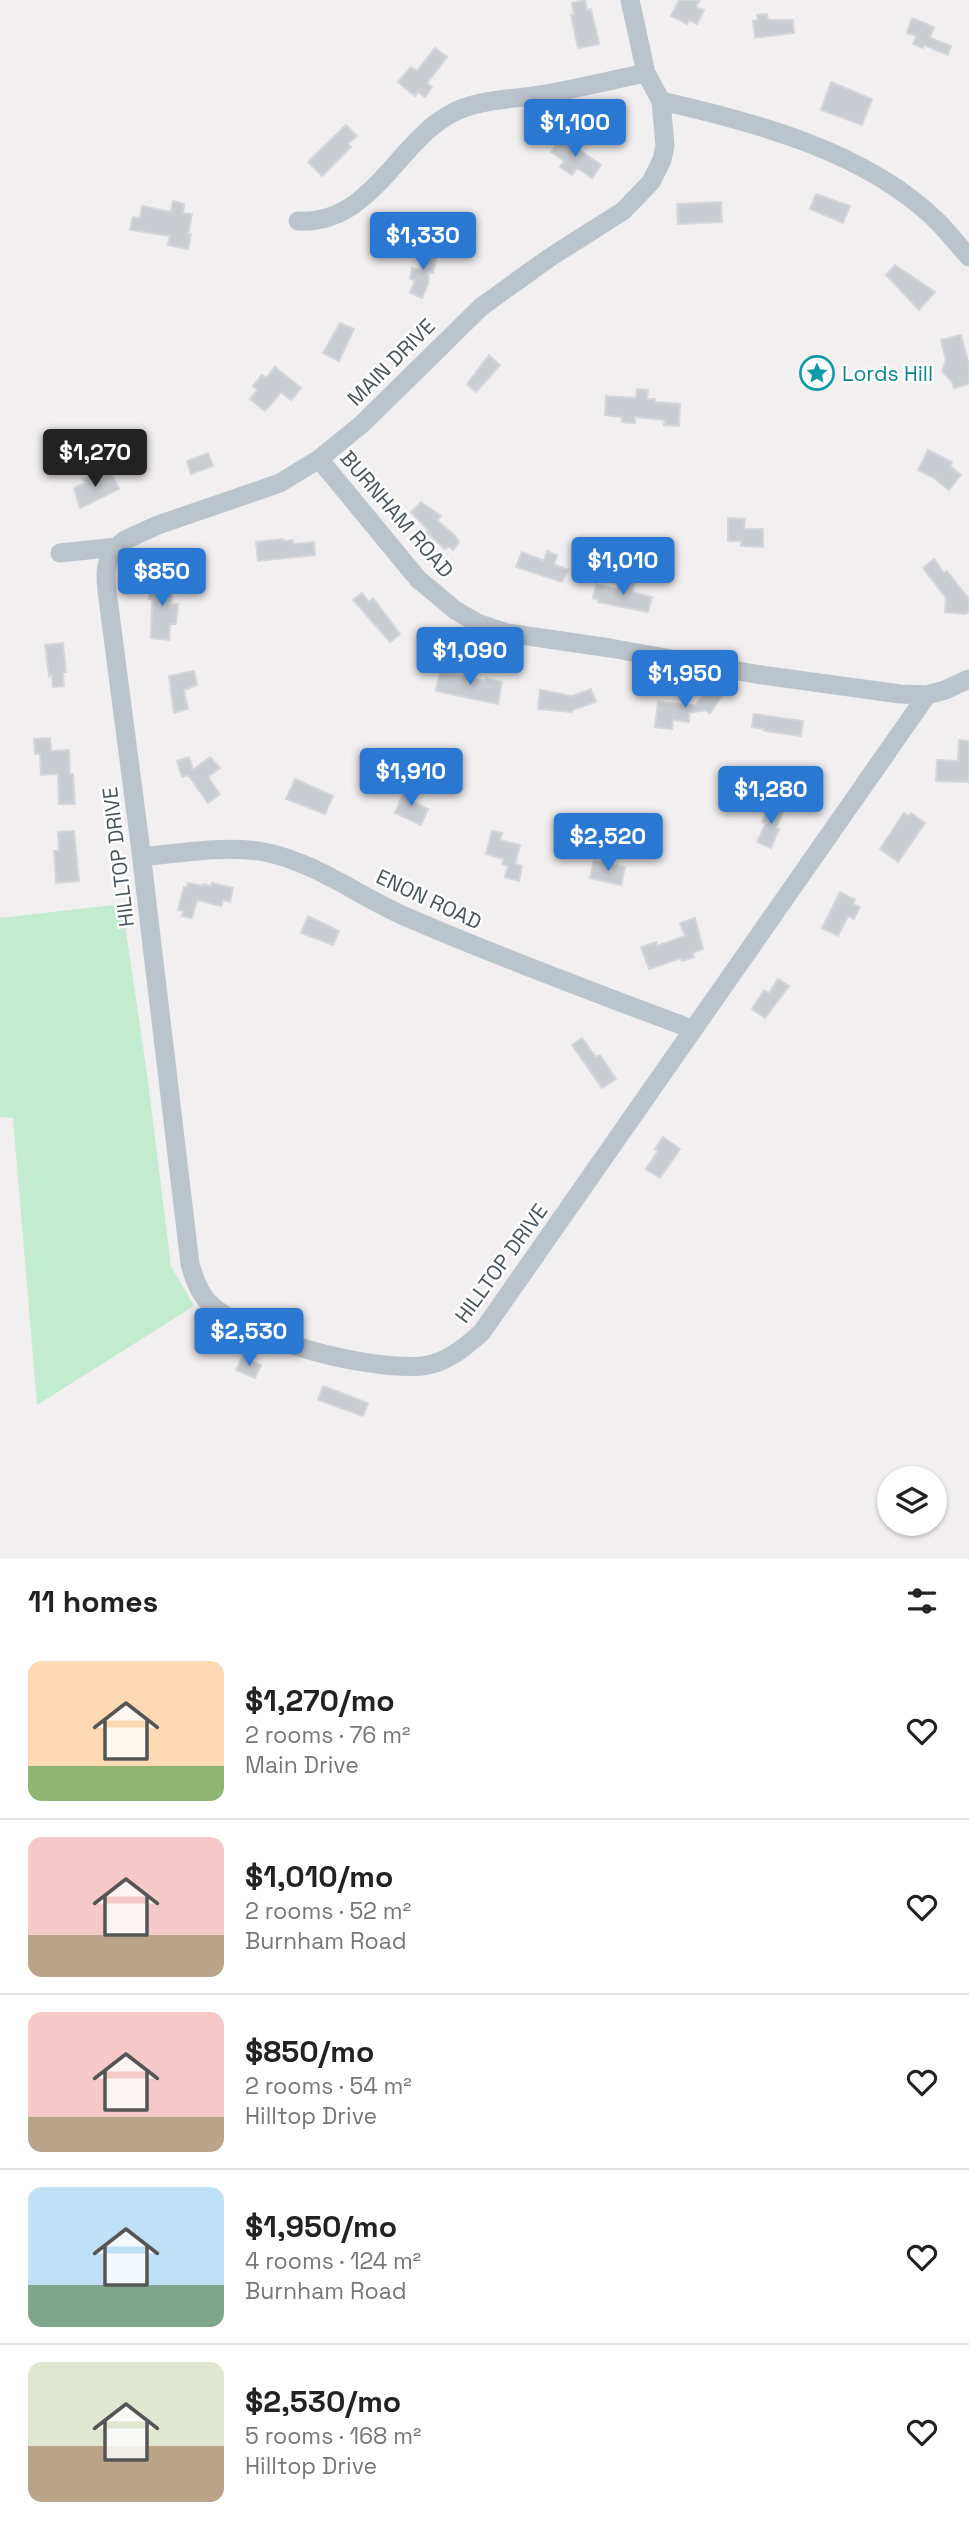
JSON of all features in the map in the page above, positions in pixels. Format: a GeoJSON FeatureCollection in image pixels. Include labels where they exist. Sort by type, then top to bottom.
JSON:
{"type":"FeatureCollection","features":[{"type":"Feature","properties":{"kind":"street"},"geometry":{"type":"LineString","coordinates":[[631,0],[646,73],[661,101],[705,110],[802,140],[858,164],[936,220],[969,257]]}},
{"type":"Feature","properties":{"kind":"street"},"geometry":{"type":"LineString","coordinates":[[298,221],[328,216],[352,205],[386,177],[431,127],[464,108],[646,73]]}},
{"type":"Feature","properties":{"kind":"street","name":"MAIN DRIVE"},"geometry":{"type":"LineString","coordinates":[[60,552],[116,547],[125,540],[158,526],[280,483],[319,460],[362,424],[481,307],[549,258],[622,211],[651,182],[662,160],[665,146],[661,101]]}},
{"type":"Feature","properties":{"kind":"street","name":"BURNHAM ROAD"},"geometry":{"type":"LineString","coordinates":[[319,460],[418,579],[455,610],[477,623],[507,633],[755,674],[900,694],[927,695],[969,679]]}},
{"type":"Feature","properties":{"kind":"street","name":"HILLTOP DRIVE"},"geometry":{"type":"LineString","coordinates":[[116,547],[106,562],[105,571],[190,1265],[207,1301],[225,1316],[255,1331],[344,1358],[412,1366],[434,1363],[466,1346],[482,1332],[927,695]]}},
{"type":"Feature","properties":{"kind":"street","name":"ENON ROAD"},"geometry":{"type":"LineString","coordinates":[[142,857],[239,850],[290,859],[401,914],[526,968],[692,1029]]}},
{"type":"Feature","properties":{"kind":"green space"},"geometry":{"type":"Polygon","coordinates":[[[122,904],[171,1266],[194,1306],[37,1405],[13,1118],[0,1117],[0,918],[122,904]]]}},
{"type":"Feature","properties":{"kind":"building"},"geometry":{"type":"Polygon","coordinates":[[[585,0],[587,10],[591,9],[599,44],[578,48],[571,15],[574,15],[572,3],[585,0]]]}},
{"type":"Feature","properties":{"kind":"building"},"geometry":{"type":"Polygon","coordinates":[[[679,0],[700,0],[696,7],[704,10],[697,24],[689,20],[687,24],[671,16],[679,0]]]}},
{"type":"Feature","properties":{"kind":"building"},"geometry":{"type":"Polygon","coordinates":[[[767,14],[768,20],[793,20],[794,33],[755,38],[753,21],[758,20],[757,15],[767,14]]]}},
{"type":"Feature","properties":{"kind":"building"},"geometry":{"type":"Polygon","coordinates":[[[912,18],[934,27],[930,38],[951,46],[948,55],[924,45],[923,48],[913,44],[916,36],[907,33],[912,18]]]}},
{"type":"Feature","properties":{"kind":"building"},"geometry":{"type":"Polygon","coordinates":[[[435,48],[447,57],[427,83],[432,87],[425,97],[418,92],[415,96],[398,82],[411,67],[417,71],[435,48]]]}},
{"type":"Feature","properties":{"kind":"building"},"geometry":{"type":"Polygon","coordinates":[[[831,82],[872,99],[862,125],[821,110],[831,82]]]}},
{"type":"Feature","properties":{"kind":"building"},"geometry":{"type":"Polygon","coordinates":[[[346,125],[357,136],[348,144],[351,147],[322,176],[308,162],[346,125]]]}},
{"type":"Feature","properties":{"kind":"building"},"geometry":{"type":"Polygon","coordinates":[[[561,137],[601,165],[592,178],[577,168],[572,175],[560,167],[564,161],[551,152],[561,137]]]}},
{"type":"Feature","properties":{"kind":"building"},"geometry":{"type":"Polygon","coordinates":[[[816,194],[850,206],[843,223],[810,209],[816,194]]]}},
{"type":"Feature","properties":{"kind":"building"},"geometry":{"type":"Polygon","coordinates":[[[173,201],[184,204],[183,213],[192,214],[188,249],[168,245],[170,236],[130,230],[133,217],[140,218],[142,206],[171,212],[173,201]]]}},
{"type":"Feature","properties":{"kind":"building"},"geometry":{"type":"Polygon","coordinates":[[[721,202],[722,222],[678,224],[677,204],[721,202]]]}},
{"type":"Feature","properties":{"kind":"building"},"geometry":{"type":"Polygon","coordinates":[[[425,243],[432,244],[432,255],[437,256],[433,273],[429,272],[428,284],[422,298],[410,293],[415,280],[410,279],[412,268],[420,270],[425,243]]]}},
{"type":"Feature","properties":{"kind":"building"},"geometry":{"type":"Polygon","coordinates":[[[895,265],[935,292],[919,310],[886,275],[895,265]]]}},
{"type":"Feature","properties":{"kind":"building"},"geometry":{"type":"Polygon","coordinates":[[[340,323],[354,329],[339,361],[323,353],[340,323]]]}},
{"type":"Feature","properties":{"kind":"building"},"geometry":{"type":"Polygon","coordinates":[[[961,335],[969,365],[969,384],[954,388],[942,371],[946,360],[941,340],[961,335]]]}},
{"type":"Feature","properties":{"kind":"building"},"geometry":{"type":"Polygon","coordinates":[[[489,355],[500,365],[476,392],[467,384],[489,355]]]}},
{"type":"Feature","properties":{"kind":"building"},"geometry":{"type":"Polygon","coordinates":[[[275,367],[301,388],[291,400],[281,392],[265,411],[250,399],[257,390],[253,386],[262,375],[266,378],[275,367]]]}},
{"type":"Feature","properties":{"kind":"building"},"geometry":{"type":"Polygon","coordinates":[[[637,389],[648,390],[647,399],[655,399],[655,402],[680,404],[679,426],[664,425],[665,420],[635,417],[635,423],[622,422],[622,417],[605,415],[606,396],[636,398],[637,389]]]}},
{"type":"Feature","properties":{"kind":"building"},"geometry":{"type":"Polygon","coordinates":[[[928,450],[952,462],[950,466],[961,475],[949,490],[918,470],[928,450]]]}},
{"type":"Feature","properties":{"kind":"building"},"geometry":{"type":"Polygon","coordinates":[[[208,453],[213,466],[191,474],[187,461],[208,453]]]}},
{"type":"Feature","properties":{"kind":"building"},"geometry":{"type":"Polygon","coordinates":[[[111,472],[119,489],[80,508],[74,488],[85,483],[83,479],[94,475],[96,480],[111,472]]]}},
{"type":"Feature","properties":{"kind":"building"},"geometry":{"type":"Polygon","coordinates":[[[421,502],[441,516],[437,520],[456,537],[459,542],[453,550],[448,546],[445,549],[426,532],[428,530],[411,512],[421,502]]]}},
{"type":"Feature","properties":{"kind":"building"},"geometry":{"type":"Polygon","coordinates":[[[728,518],[745,519],[744,529],[763,529],[763,547],[741,546],[741,541],[728,541],[728,518]]]}},
{"type":"Feature","properties":{"kind":"building"},"geometry":{"type":"Polygon","coordinates":[[[293,540],[293,544],[314,542],[315,555],[258,561],[256,542],[293,540]]]}},
{"type":"Feature","properties":{"kind":"building"},"geometry":{"type":"Polygon","coordinates":[[[547,551],[557,555],[554,564],[568,570],[562,582],[516,567],[522,552],[544,561],[547,551]]]}},
{"type":"Feature","properties":{"kind":"building"},"geometry":{"type":"Polygon","coordinates":[[[934,559],[969,599],[969,612],[945,612],[946,598],[923,568],[934,559]]]}},
{"type":"Feature","properties":{"kind":"building"},"geometry":{"type":"Polygon","coordinates":[[[150,578],[173,579],[171,604],[178,604],[176,624],[170,624],[169,640],[151,638],[150,578]]]}},
{"type":"Feature","properties":{"kind":"building"},"geometry":{"type":"Polygon","coordinates":[[[619,581],[634,584],[632,592],[652,597],[648,612],[598,602],[599,600],[593,598],[596,584],[617,589],[619,581]]]}},
{"type":"Feature","properties":{"kind":"building"},"geometry":{"type":"Polygon","coordinates":[[[362,593],[369,602],[373,598],[400,634],[390,642],[353,600],[362,593]]]}},
{"type":"Feature","properties":{"kind":"building"},"geometry":{"type":"Polygon","coordinates":[[[63,643],[66,672],[63,672],[64,686],[53,687],[45,645],[63,643]]]}},
{"type":"Feature","properties":{"kind":"building"},"geometry":{"type":"Polygon","coordinates":[[[194,671],[197,685],[184,690],[188,709],[174,713],[169,676],[194,671]]]}},
{"type":"Feature","properties":{"kind":"building"},"geometry":{"type":"Polygon","coordinates":[[[440,671],[502,682],[498,704],[436,691],[440,671]]]}},
{"type":"Feature","properties":{"kind":"building"},"geometry":{"type":"Polygon","coordinates":[[[708,687],[722,696],[710,713],[705,710],[689,713],[689,722],[673,720],[672,729],[655,727],[658,702],[696,705],[708,687]]]}},
{"type":"Feature","properties":{"kind":"building"},"geometry":{"type":"Polygon","coordinates":[[[591,689],[596,702],[572,712],[538,709],[540,690],[572,696],[591,689]]]}},
{"type":"Feature","properties":{"kind":"building"},"geometry":{"type":"Polygon","coordinates":[[[754,714],[803,721],[801,736],[752,727],[754,714]]]}},
{"type":"Feature","properties":{"kind":"building"},"geometry":{"type":"Polygon","coordinates":[[[50,738],[51,751],[69,750],[75,804],[59,804],[58,774],[41,775],[40,754],[35,754],[34,739],[50,738]]]}},
{"type":"Feature","properties":{"kind":"building"},"geometry":{"type":"Polygon","coordinates":[[[959,740],[969,741],[969,782],[936,781],[937,760],[958,761],[959,740]]]}},
{"type":"Feature","properties":{"kind":"building"},"geometry":{"type":"Polygon","coordinates":[[[189,757],[193,770],[210,757],[220,768],[208,777],[220,794],[208,803],[188,775],[182,777],[177,761],[189,757]]]}},
{"type":"Feature","properties":{"kind":"building"},"geometry":{"type":"Polygon","coordinates":[[[295,779],[333,796],[325,814],[286,799],[295,779]]]}},
{"type":"Feature","properties":{"kind":"building"},"geometry":{"type":"Polygon","coordinates":[[[405,789],[415,793],[411,801],[428,809],[421,825],[395,813],[405,789]]]}},
{"type":"Feature","properties":{"kind":"building"},"geometry":{"type":"Polygon","coordinates":[[[770,804],[784,810],[771,848],[757,842],[766,823],[762,822],[770,804]]]}},
{"type":"Feature","properties":{"kind":"building"},"geometry":{"type":"Polygon","coordinates":[[[904,813],[908,816],[911,813],[925,823],[898,862],[880,849],[904,813]]]}},
{"type":"Feature","properties":{"kind":"building"},"geometry":{"type":"Polygon","coordinates":[[[74,831],[79,881],[56,883],[54,851],[59,850],[58,832],[74,831]]]}},
{"type":"Feature","properties":{"kind":"building"},"geometry":{"type":"Polygon","coordinates":[[[492,831],[502,833],[500,840],[520,845],[515,864],[522,866],[519,881],[505,877],[508,866],[502,864],[504,859],[486,854],[492,831]]]}},
{"type":"Feature","properties":{"kind":"building"},"geometry":{"type":"Polygon","coordinates":[[[594,860],[625,867],[621,885],[590,878],[594,860]]]}},
{"type":"Feature","properties":{"kind":"building"},"geometry":{"type":"Polygon","coordinates":[[[188,883],[211,886],[212,883],[233,888],[230,902],[223,900],[221,906],[197,900],[192,918],[182,916],[184,911],[178,910],[184,887],[187,888],[188,883]]]}},
{"type":"Feature","properties":{"kind":"building"},"geometry":{"type":"Polygon","coordinates":[[[840,892],[855,900],[853,904],[860,907],[854,919],[848,916],[838,936],[822,928],[840,892]]]}},
{"type":"Feature","properties":{"kind":"building"},"geometry":{"type":"Polygon","coordinates":[[[308,916],[339,931],[333,945],[301,933],[308,916]]]}},
{"type":"Feature","properties":{"kind":"building"},"geometry":{"type":"Polygon","coordinates":[[[695,918],[703,949],[693,953],[694,957],[682,961],[681,958],[649,969],[641,947],[656,942],[657,946],[685,936],[680,923],[695,918]]]}},
{"type":"Feature","properties":{"kind":"building"},"geometry":{"type":"Polygon","coordinates":[[[778,979],[789,986],[765,1018],[752,1009],[764,990],[769,993],[778,979]]]}},
{"type":"Feature","properties":{"kind":"building"},"geometry":{"type":"Polygon","coordinates":[[[582,1038],[596,1057],[600,1055],[616,1079],[602,1088],[572,1045],[582,1038]]]}},
{"type":"Feature","properties":{"kind":"building"},"geometry":{"type":"Polygon","coordinates":[[[663,1137],[680,1149],[660,1178],[646,1169],[658,1151],[655,1149],[663,1137]]]}},
{"type":"Feature","properties":{"kind":"building"},"geometry":{"type":"Polygon","coordinates":[[[242,1357],[261,1365],[255,1378],[236,1370],[242,1357]]]}},
{"type":"Feature","properties":{"kind":"building"},"geometry":{"type":"Polygon","coordinates":[[[323,1386],[368,1403],[363,1416],[318,1400],[323,1386]]]}},
{"type":"Feature","properties":{"kind":"place","name":"Lords Hill"},"geometry":{"type":"Point","coordinates":[817,373]}}]}
